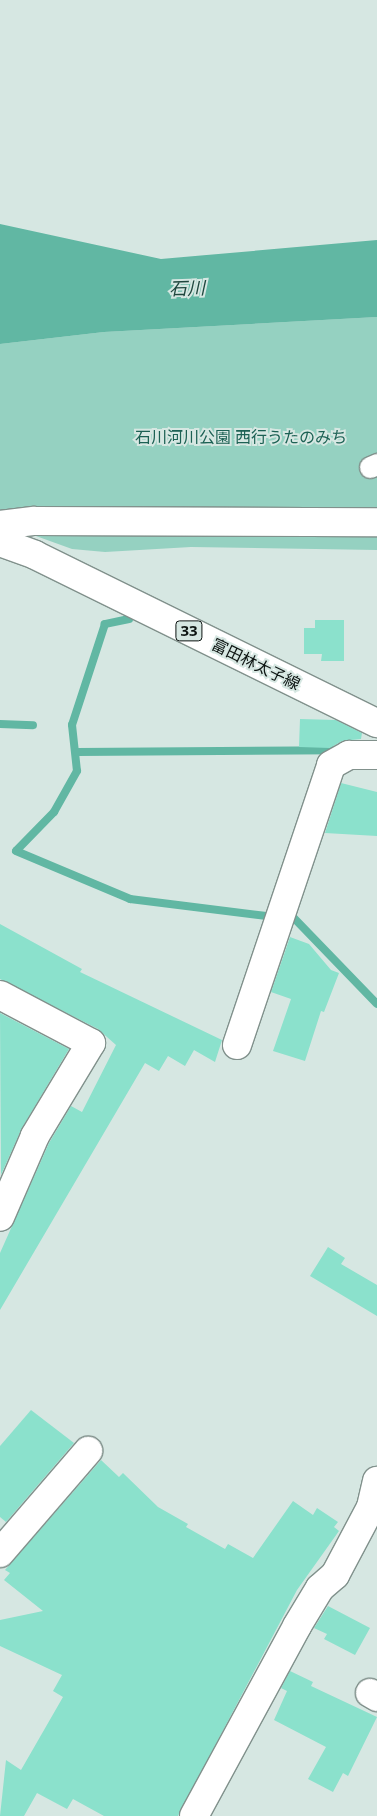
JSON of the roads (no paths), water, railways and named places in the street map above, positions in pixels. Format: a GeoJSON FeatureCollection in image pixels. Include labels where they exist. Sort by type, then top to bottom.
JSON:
{"type":"FeatureCollection","features":[{"type":"Feature","properties":{"kind":"street"},"geometry":{"type":"LineString","coordinates":[[0,525],[35,520],[377,522]]}},
{"type":"Feature","properties":{"kind":"street","name":"富田林太子線"},"geometry":{"type":"LineString","coordinates":[[0,542],[35,555],[377,723]]}},
{"type":"Feature","properties":{"kind":"street"},"geometry":{"type":"LineString","coordinates":[[237,1045],[330,765],[349,755],[377,754]]}},
{"type":"Feature","properties":{"kind":"street"},"geometry":{"type":"LineString","coordinates":[[0,995],[91,1043],[34,1136],[0,1217]]}},
{"type":"Feature","properties":{"kind":"street"},"geometry":{"type":"LineString","coordinates":[[0,1553],[88,1451]]}},
{"type":"Feature","properties":{"kind":"street"},"geometry":{"type":"LineString","coordinates":[[194,1816],[297,1626],[320,1588],[335,1575],[370,1507],[377,1481]]}},
{"type":"Feature","properties":{"kind":"water","name":"石川"},"geometry":{"type":"Polygon","coordinates":[[[0,224],[161,259],[377,240],[377,317],[104,332],[0,344],[0,224]]]}},
{"type":"Feature","properties":{"kind":"waterway"},"geometry":{"type":"LineString","coordinates":[[129,619],[105,624],[72,725],[77,771],[54,812],[16,851],[130,899],[275,917]]}},
{"type":"Feature","properties":{"kind":"waterway"},"geometry":{"type":"LineString","coordinates":[[0,724],[33,725]]}},
{"type":"Feature","properties":{"kind":"waterway"},"geometry":{"type":"LineString","coordinates":[[77,752],[338,750]]}},
{"type":"Feature","properties":{"kind":"waterway"},"geometry":{"type":"LineString","coordinates":[[286,916],[292,916],[377,1004]]}},
{"type":"Feature","properties":{"kind":"park label","name":"石川河川公園 西行うたのみち"},"geometry":{"type":"Point","coordinates":[241,437]}}]}
